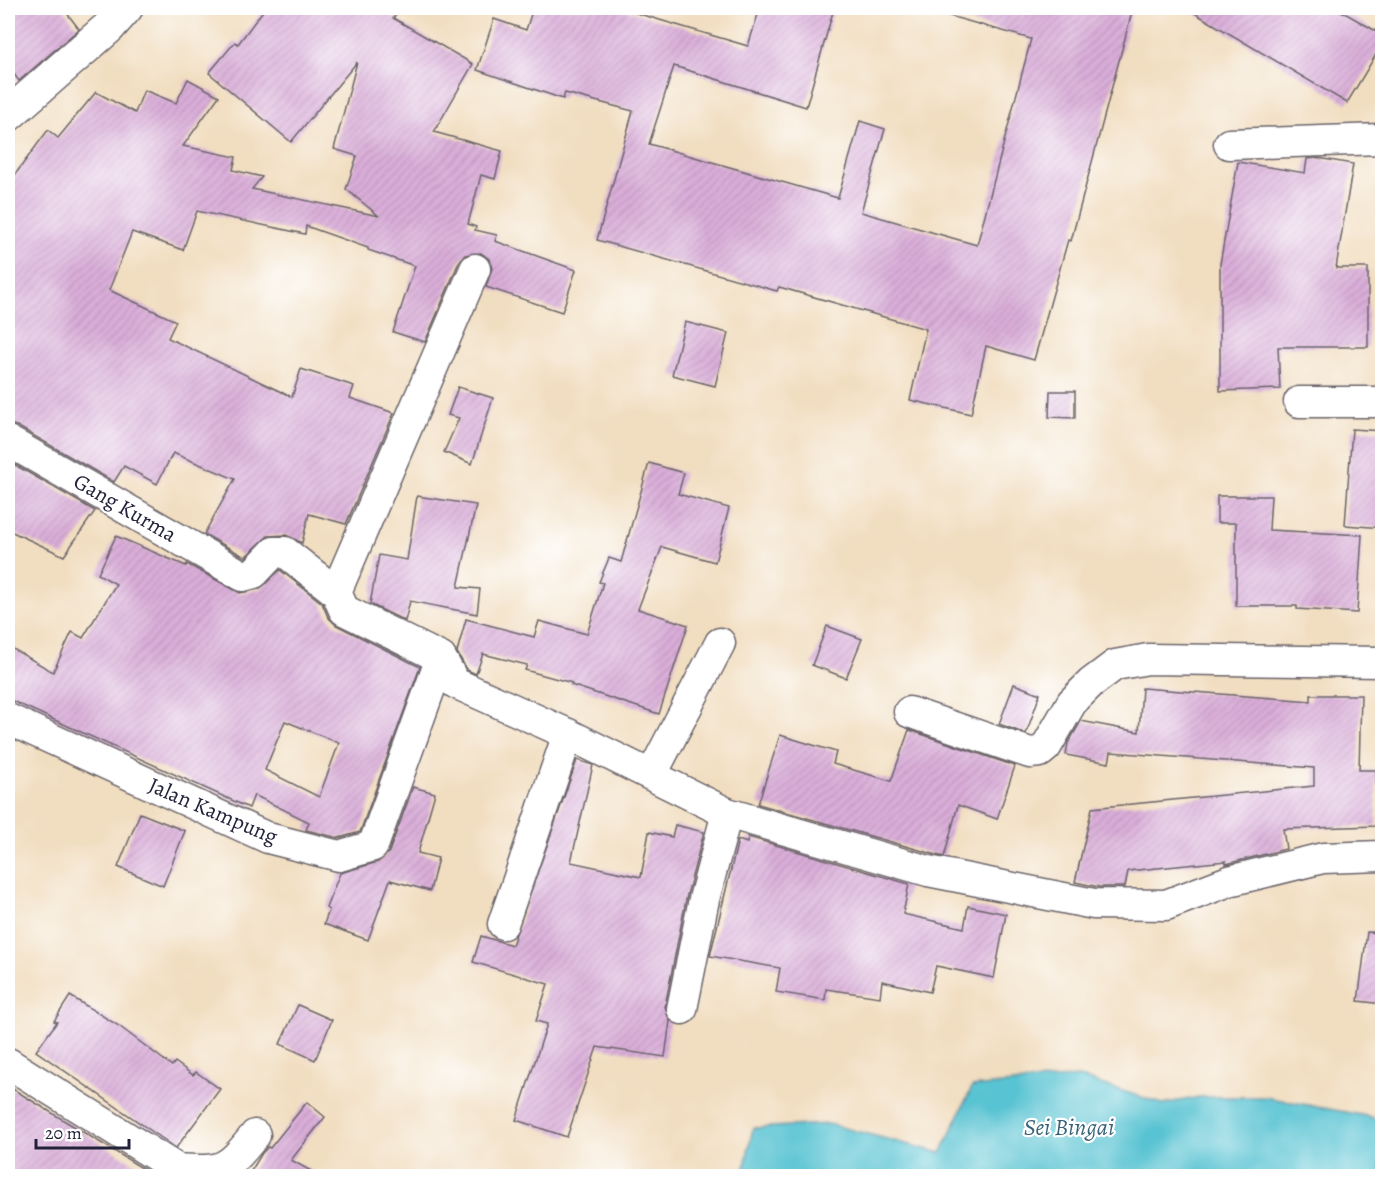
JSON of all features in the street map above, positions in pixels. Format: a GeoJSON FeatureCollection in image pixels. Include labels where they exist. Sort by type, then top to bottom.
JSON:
{"type":"FeatureCollection","features":[{"type":"Feature","properties":{"kind":"main road"},"geometry":{"type":"LineString","coordinates":[[10,108],[115,14]]}},
{"type":"Feature","properties":{"kind":"street"},"geometry":{"type":"LineString","coordinates":[[1229,144],[1383,139]]}},
{"type":"Feature","properties":{"kind":"street"},"geometry":{"type":"LineString","coordinates":[[475,269],[336,592],[344,610],[441,658],[454,683],[568,734],[727,813],[927,871],[1094,904],[1166,905],[1229,881],[1323,858],[1383,856]]}},
{"type":"Feature","properties":{"kind":"street"},"geometry":{"type":"LineString","coordinates":[[1299,402],[1383,402]]}},
{"type":"Feature","properties":{"kind":"street","name":"Gang Kurma"},"geometry":{"type":"LineString","coordinates":[[8,441],[243,576],[254,573],[274,552],[280,550],[336,592]]}},
{"type":"Feature","properties":{"kind":"street"},"geometry":{"type":"LineString","coordinates":[[652,774],[720,644]]}},
{"type":"Feature","properties":{"kind":"street","name":"Jalan Kampung"},"geometry":{"type":"LineString","coordinates":[[8,718],[268,838],[339,856],[372,846],[441,658]]}},
{"type":"Feature","properties":{"kind":"street"},"geometry":{"type":"LineString","coordinates":[[909,712],[1030,753],[1040,752],[1046,747],[1072,702],[1115,665],[1148,659],[1383,662]]}},
{"type":"Feature","properties":{"kind":"street"},"geometry":{"type":"LineString","coordinates":[[503,924],[568,734]]}},
{"type":"Feature","properties":{"kind":"street"},"geometry":{"type":"LineString","coordinates":[[682,1009],[704,899],[727,813]]}},
{"type":"Feature","properties":{"kind":"street"},"geometry":{"type":"LineString","coordinates":[[8,1063],[174,1173],[208,1171],[232,1163],[255,1135]]}},
{"type":"Feature","properties":{"kind":"water","name":"Sei Bingai"},"geometry":{"type":"Polygon","coordinates":[[[1079,1077],[1163,1104],[1200,1097],[1265,1097],[1372,1117],[1382,1122],[1382,1176],[743,1176],[753,1128],[829,1124],[941,1153],[972,1087],[1079,1077]]]}},
{"type":"Feature","properties":{"kind":"building"},"geometry":{"type":"Polygon","coordinates":[[[8,8],[63,8],[79,29],[19,81],[8,66],[8,8]]]}},
{"type":"Feature","properties":{"kind":"building"},"geometry":{"type":"Polygon","coordinates":[[[265,8],[402,8],[393,18],[473,64],[434,132],[502,151],[495,179],[481,175],[468,224],[476,227],[475,230],[497,235],[495,241],[576,270],[562,312],[486,287],[492,268],[489,259],[481,253],[465,255],[459,262],[425,342],[393,332],[415,266],[368,250],[368,248],[306,226],[305,234],[197,211],[183,250],[132,232],[109,290],[176,321],[168,338],[292,397],[301,369],[354,386],[350,398],[394,413],[346,524],[309,514],[302,543],[286,535],[268,536],[245,557],[204,534],[235,479],[173,453],[157,484],[124,466],[114,482],[17,426],[8,424],[8,184],[48,130],[58,138],[96,92],[135,113],[144,90],[176,103],[188,79],[219,96],[183,146],[236,157],[233,170],[262,177],[252,189],[379,216],[346,189],[357,156],[334,149],[357,62],[291,142],[209,73],[235,42],[238,44],[265,8]]]}},
{"type":"Feature","properties":{"kind":"building"},"geometry":{"type":"Polygon","coordinates":[[[533,8],[619,8],[748,46],[760,8],[834,8],[806,107],[674,66],[649,144],[838,198],[860,121],[885,129],[861,212],[977,245],[1031,39],[946,15],[947,8],[1133,8],[1071,241],[1068,240],[1034,360],[986,346],[971,414],[910,400],[926,329],[779,287],[777,291],[597,240],[633,111],[565,93],[563,99],[477,70],[494,19],[526,30],[533,8]]]}},
{"type":"Feature","properties":{"kind":"building"},"geometry":{"type":"Polygon","coordinates":[[[1186,8],[1336,8],[1383,35],[1383,43],[1347,103],[1186,8]]]}},
{"type":"Feature","properties":{"kind":"building"},"geometry":{"type":"Polygon","coordinates":[[[1318,158],[1353,164],[1336,268],[1368,268],[1368,347],[1278,347],[1280,389],[1220,391],[1220,264],[1238,162],[1305,173],[1307,159],[1318,158]]]}},
{"type":"Feature","properties":{"kind":"building"},"geometry":{"type":"Polygon","coordinates":[[[685,322],[728,333],[715,386],[672,375],[685,322]]]}},
{"type":"Feature","properties":{"kind":"building"},"geometry":{"type":"Polygon","coordinates":[[[458,387],[493,398],[472,464],[444,452],[459,418],[448,415],[458,387]]]}},
{"type":"Feature","properties":{"kind":"building"},"geometry":{"type":"Polygon","coordinates":[[[1050,391],[1075,391],[1075,418],[1049,417],[1050,391]]]}},
{"type":"Feature","properties":{"kind":"building"},"geometry":{"type":"Polygon","coordinates":[[[1352,429],[1383,431],[1383,528],[1345,525],[1352,429]]]}},
{"type":"Feature","properties":{"kind":"building"},"geometry":{"type":"Polygon","coordinates":[[[8,461],[95,511],[64,556],[8,530],[8,461]]]}},
{"type":"Feature","properties":{"kind":"building"},"geometry":{"type":"Polygon","coordinates":[[[649,463],[684,473],[678,494],[729,508],[715,562],[662,547],[638,609],[688,625],[659,714],[571,685],[572,683],[525,670],[527,665],[483,654],[476,674],[467,670],[457,652],[466,619],[534,637],[539,621],[587,634],[603,583],[599,582],[609,558],[621,562],[649,463]]]}},
{"type":"Feature","properties":{"kind":"building"},"geometry":{"type":"Polygon","coordinates":[[[417,496],[476,505],[458,587],[480,589],[477,614],[410,601],[405,621],[370,604],[379,555],[407,560],[417,496]]]}},
{"type":"Feature","properties":{"kind":"building"},"geometry":{"type":"Polygon","coordinates":[[[1217,496],[1271,496],[1269,530],[1362,535],[1357,613],[1297,609],[1297,606],[1236,606],[1236,523],[1217,523],[1217,496]]]}},
{"type":"Feature","properties":{"kind":"building"},"geometry":{"type":"Polygon","coordinates":[[[116,536],[186,566],[187,564],[240,593],[259,589],[280,570],[322,603],[328,617],[336,625],[420,667],[360,832],[339,838],[306,830],[309,822],[254,795],[249,808],[8,699],[8,646],[53,672],[72,632],[83,638],[116,584],[98,574],[116,536]],[[285,721],[265,770],[319,797],[339,743],[285,721]]]}},
{"type":"Feature","properties":{"kind":"building"},"geometry":{"type":"Polygon","coordinates":[[[827,626],[862,639],[846,678],[812,665],[827,626]]]}},
{"type":"Feature","properties":{"kind":"building"},"geometry":{"type":"Polygon","coordinates":[[[1014,684],[1040,694],[1026,734],[999,724],[1014,684]]]}},
{"type":"Feature","properties":{"kind":"building"},"geometry":{"type":"Polygon","coordinates":[[[1142,688],[1311,701],[1311,695],[1361,695],[1359,770],[1376,770],[1377,826],[1283,829],[1286,849],[1226,864],[1226,861],[1128,871],[1125,887],[1099,887],[1075,882],[1092,808],[1314,786],[1314,768],[1111,752],[1109,763],[1066,755],[1068,743],[1081,721],[1139,732],[1142,688]]]}},
{"type":"Feature","properties":{"kind":"building"},"geometry":{"type":"Polygon","coordinates":[[[909,730],[1015,766],[997,819],[958,805],[944,857],[758,804],[780,735],[836,752],[833,764],[891,781],[909,730]]]}},
{"type":"Feature","properties":{"kind":"building"},"geometry":{"type":"Polygon","coordinates":[[[577,760],[593,765],[571,862],[641,877],[649,832],[672,837],[675,825],[704,832],[687,895],[665,1006],[670,1021],[665,1057],[597,1047],[567,1137],[516,1120],[547,1024],[536,1021],[548,984],[473,962],[481,936],[512,945],[577,760]]]}},
{"type":"Feature","properties":{"kind":"building"},"geometry":{"type":"Polygon","coordinates":[[[413,787],[435,793],[418,853],[438,858],[430,891],[390,880],[368,940],[324,924],[329,910],[326,908],[340,873],[378,862],[389,852],[413,787]]]}},
{"type":"Feature","properties":{"kind":"building"},"geometry":{"type":"Polygon","coordinates":[[[140,813],[185,831],[163,886],[118,867],[140,813]]]}},
{"type":"Feature","properties":{"kind":"building"},"geometry":{"type":"Polygon","coordinates":[[[748,837],[909,884],[903,914],[964,928],[968,906],[1006,914],[994,978],[936,966],[930,992],[882,981],[880,997],[826,989],[825,1000],[776,992],[780,968],[710,956],[738,840],[747,843],[748,837]]]}},
{"type":"Feature","properties":{"kind":"building"},"geometry":{"type":"Polygon","coordinates":[[[1367,932],[1383,933],[1383,1004],[1358,1001],[1367,932]]]}},
{"type":"Feature","properties":{"kind":"building"},"geometry":{"type":"Polygon","coordinates":[[[70,996],[119,1026],[172,1066],[175,1062],[193,1075],[196,1072],[220,1089],[176,1148],[36,1051],[57,1022],[54,1021],[70,996]]]}},
{"type":"Feature","properties":{"kind":"building"},"geometry":{"type":"Polygon","coordinates":[[[298,1005],[332,1020],[315,1060],[280,1044],[298,1005]]]}},
{"type":"Feature","properties":{"kind":"building"},"geometry":{"type":"Polygon","coordinates":[[[8,1086],[155,1176],[8,1176],[8,1086]]]}},
{"type":"Feature","properties":{"kind":"building"},"geometry":{"type":"Polygon","coordinates":[[[307,1102],[325,1117],[291,1160],[320,1176],[248,1176],[262,1153],[268,1147],[270,1148],[307,1102]]]}}]}
